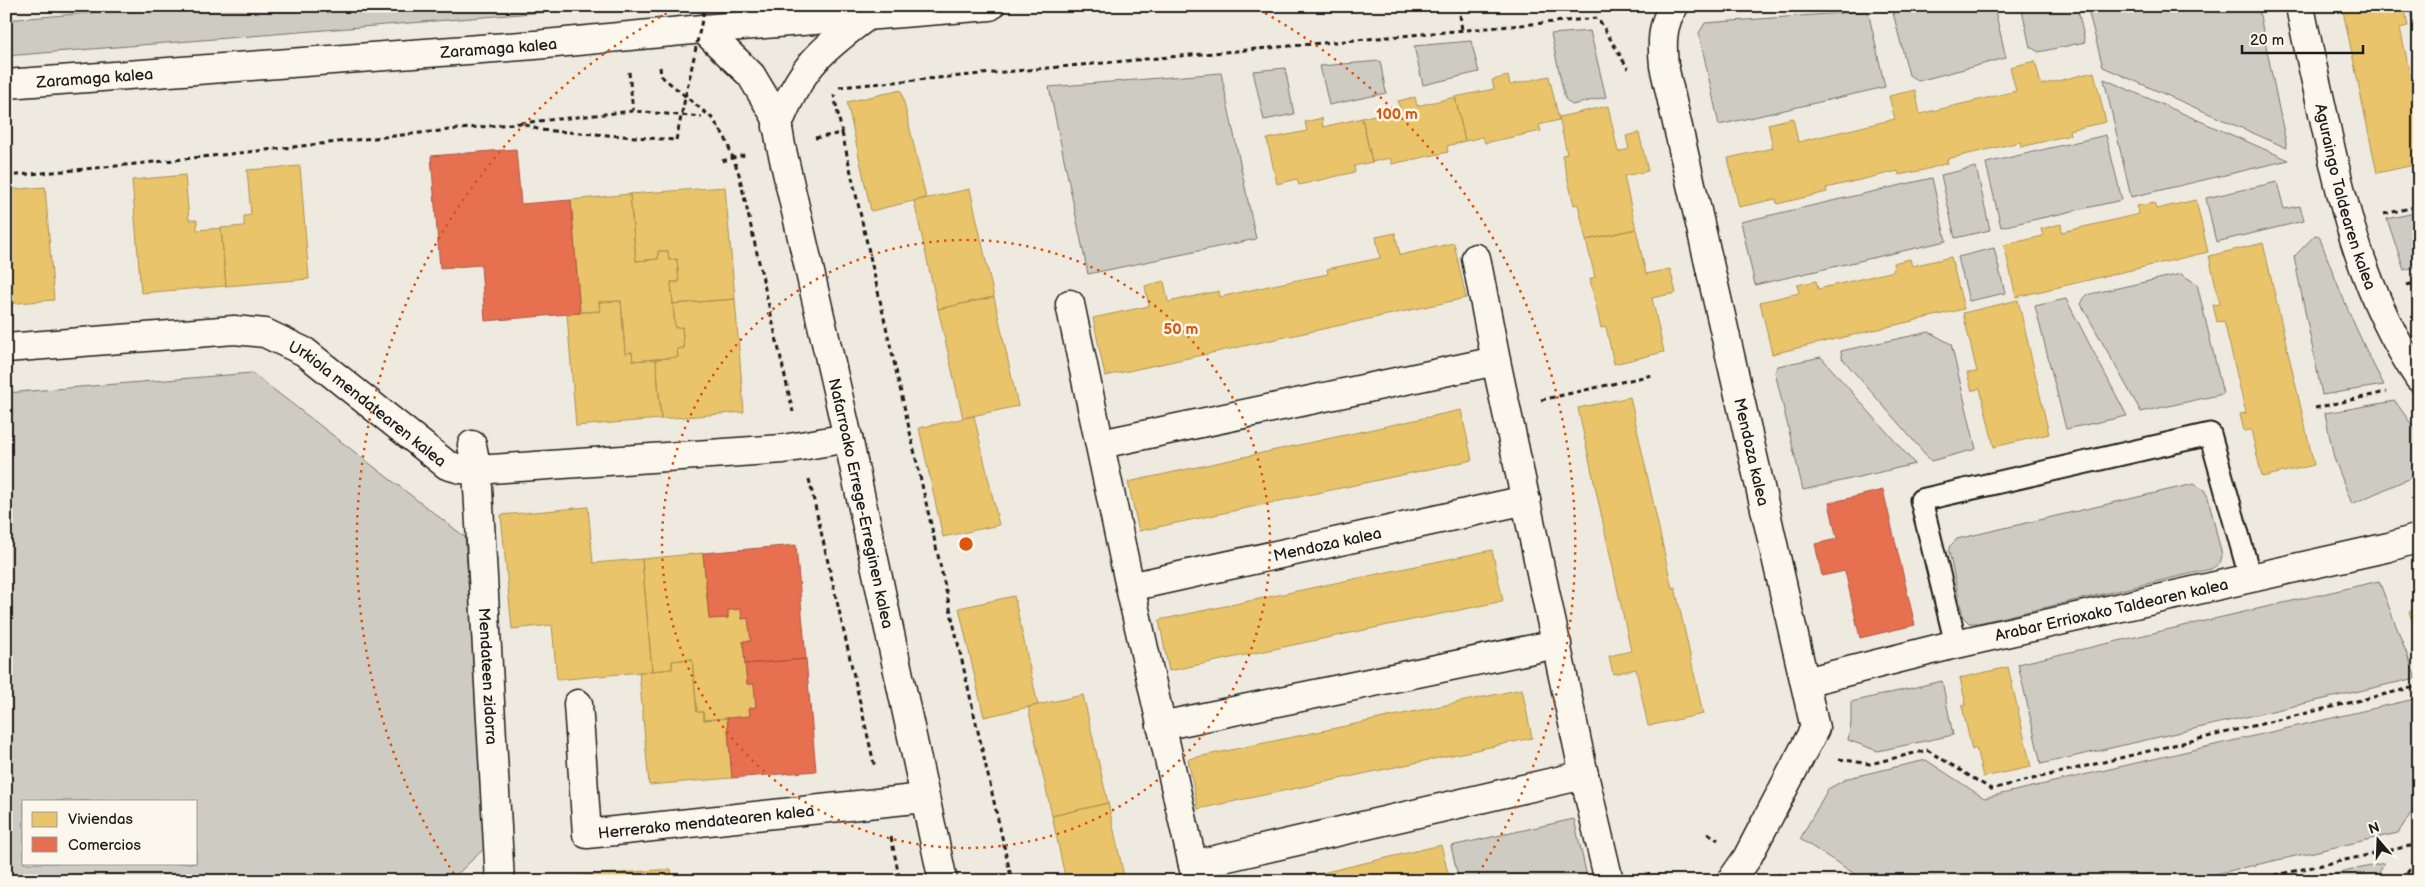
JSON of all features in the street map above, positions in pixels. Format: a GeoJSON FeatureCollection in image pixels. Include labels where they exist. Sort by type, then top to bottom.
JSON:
{"type":"FeatureCollection","features":[{"type":"Feature","properties":{"kind":"street","name":"Zaramaga kalea"},"geometry":{"type":"LineString","coordinates":[[6,84],[535,45],[657,34],[704,18],[866,17],[990,6]]}},
{"type":"Feature","properties":{"kind":"street","name":"Mendoza kalea"},"geometry":{"type":"LineString","coordinates":[[1674,6],[1669,13],[1661,40],[1664,66],[1815,728],[1747,858],[1731,881]]}},
{"type":"Feature","properties":{"kind":"street","name":"Aguraingo Taldearen kalea"},"geometry":{"type":"LineString","coordinates":[[2300,6],[2338,187],[2358,252],[2379,308],[2396,344],[2418,376]]}},
{"type":"Feature","properties":{"kind":"street"},"geometry":{"type":"LineString","coordinates":[[779,136],[791,92],[811,62],[833,42],[866,17]]}},
{"type":"Feature","properties":{"kind":"street","name":"Nafarroako Errege-Erreginen kalea"},"geometry":{"type":"LineString","coordinates":[[704,18],[751,75],[776,117],[848,438],[943,881]]}},
{"type":"Feature","properties":{"kind":"street"},"geometry":{"type":"LineString","coordinates":[[1476,258],[1556,644],[1609,881]]}},
{"type":"Feature","properties":{"kind":"street"},"geometry":{"type":"LineString","coordinates":[[1070,304],[1160,726],[1195,873],[1584,774]]}},
{"type":"Feature","properties":{"kind":"street","name":"Urkiola mendatearen kalea"},"geometry":{"type":"LineString","coordinates":[[6,348],[234,330],[265,333],[305,352],[447,465],[461,469],[475,458],[801,446],[848,438]]}},
{"type":"Feature","properties":{"kind":"street"},"geometry":{"type":"LineString","coordinates":[[1101,444],[1496,361]]}},
{"type":"Feature","properties":{"kind":"street","name":"Mendateen zidorra"},"geometry":{"type":"LineString","coordinates":[[475,458],[500,881]]}},
{"type":"Feature","properties":{"kind":"street","name":"Mendoza kalea"},"geometry":{"type":"LineString","coordinates":[[1130,587],[1526,500]]}},
{"type":"Feature","properties":{"kind":"street","name":"Arabar Errioxako Taldearen kalea"},"geometry":{"type":"LineString","coordinates":[[1805,682],[1956,644],[2389,547],[2419,538]]}},
{"type":"Feature","properties":{"kind":"street"},"geometry":{"type":"LineString","coordinates":[[1160,726],[1556,644]]}},
{"type":"Feature","properties":{"kind":"street","name":"Herrerako mendatearen kalea"},"geometry":{"type":"LineString","coordinates":[[578,704],[588,834],[924,798]]}},
{"type":"Feature","properties":{"kind":"lane"},"geometry":{"type":"LineString","coordinates":[[1956,644],[1921,500],[2210,434],[2250,577]]}},
{"type":"Feature","properties":{"kind":"path"},"geometry":{"type":"LineString","coordinates":[[1459,6],[1462,31]]}},
{"type":"Feature","properties":{"kind":"path"},"geometry":{"type":"LineString","coordinates":[[1703,14],[1707,8],[1731,6]]}},
{"type":"Feature","properties":{"kind":"path"},"geometry":{"type":"LineString","coordinates":[[521,123],[540,130],[676,140],[704,18]]}},
{"type":"Feature","properties":{"kind":"path"},"geometry":{"type":"LineString","coordinates":[[1012,881],[833,87],[1598,18],[1631,75],[1664,66]]}},
{"type":"Feature","properties":{"kind":"path"},"geometry":{"type":"LineString","coordinates":[[657,34],[661,76],[712,118],[725,136],[733,158],[900,881]]}},
{"type":"Feature","properties":{"kind":"path"},"geometry":{"type":"LineString","coordinates":[[6,176],[633,111],[702,117]]}},
{"type":"Feature","properties":{"kind":"path"},"geometry":{"type":"LineString","coordinates":[[722,161],[733,158],[779,136],[842,133]]}},
{"type":"Feature","properties":{"kind":"path"},"geometry":{"type":"LineString","coordinates":[[2379,215],[2419,206]]}},
{"type":"Feature","properties":{"kind":"path"},"geometry":{"type":"LineString","coordinates":[[2404,285],[2419,282]]}},
{"type":"Feature","properties":{"kind":"path"},"geometry":{"type":"LineString","coordinates":[[1507,408],[1652,375]]}},
{"type":"Feature","properties":{"kind":"path"},"geometry":{"type":"LineString","coordinates":[[2314,408],[2400,388],[2418,376]]}},
{"type":"Feature","properties":{"kind":"path"},"geometry":{"type":"LineString","coordinates":[[1838,758],[1870,764],[1927,750],[1992,789],[2419,686]]}},
{"type":"Feature","properties":{"kind":"path"},"geometry":{"type":"LineString","coordinates":[[2248,881],[2419,844]]}},
{"type":"Feature","properties":{"kind":"path"},"geometry":{"type":"LineString","coordinates":[[2402,881],[2419,855]]}},
{"type":"Feature","properties":{"kind":"shaded area"},"geometry":{"type":"Polygon","coordinates":[[[170,6],[594,6],[594,8],[6,56],[6,20],[170,6]]]}},
{"type":"Feature","properties":{"kind":"shaded area"},"geometry":{"type":"Polygon","coordinates":[[[1920,6],[1994,6],[2006,58],[1918,81],[1909,75],[1892,9],[1920,6]]]}},
{"type":"Feature","properties":{"kind":"shaded area"},"geometry":{"type":"Polygon","coordinates":[[[2021,6],[2077,6],[2085,42],[2039,52],[2030,47],[2021,6]]]}},
{"type":"Feature","properties":{"kind":"shaded area"},"geometry":{"type":"Polygon","coordinates":[[[2087,6],[2258,6],[2287,148],[2103,67],[2087,6]]]}},
{"type":"Feature","properties":{"kind":"shaded area"},"geometry":{"type":"Polygon","coordinates":[[[2409,6],[2419,6],[2419,51],[2409,6]]]}},
{"type":"Feature","properties":{"kind":"shaded area"},"geometry":{"type":"Polygon","coordinates":[[[1868,11],[1885,87],[1719,125],[1699,33],[1705,23],[1868,11]]]}},
{"type":"Feature","properties":{"kind":"shaded area"},"geometry":{"type":"Polygon","coordinates":[[[1590,31],[1606,97],[1572,105],[1565,99],[1551,34],[1590,31]]]}},
{"type":"Feature","properties":{"kind":"shaded area"},"geometry":{"type":"Polygon","coordinates":[[[1471,41],[1479,72],[1423,85],[1414,46],[1471,41]]]}},
{"type":"Feature","properties":{"kind":"shaded area"},"geometry":{"type":"Polygon","coordinates":[[[1380,61],[1386,93],[1329,105],[1320,66],[1380,61]]]}},
{"type":"Feature","properties":{"kind":"shaded area"},"geometry":{"type":"Polygon","coordinates":[[[1285,68],[1294,114],[1264,120],[1253,71],[1285,68]]]}},
{"type":"Feature","properties":{"kind":"shaded area"},"geometry":{"type":"Polygon","coordinates":[[[1221,73],[1256,239],[1088,274],[1049,87],[1221,73]]]}},
{"type":"Feature","properties":{"kind":"shaded area"},"geometry":{"type":"Polygon","coordinates":[[[2104,79],[2289,160],[2131,197],[2104,79]]]}},
{"type":"Feature","properties":{"kind":"shaded area"},"geometry":{"type":"Polygon","coordinates":[[[2106,135],[2122,200],[2001,227],[1986,163],[2106,135]]]}},
{"type":"Feature","properties":{"kind":"shaded area"},"geometry":{"type":"Polygon","coordinates":[[[1976,167],[1990,230],[1955,238],[1941,175],[1976,167]]]}},
{"type":"Feature","properties":{"kind":"shaded area"},"geometry":{"type":"Polygon","coordinates":[[[1932,178],[1946,241],[1755,285],[1741,222],[1932,178]]]}},
{"type":"Feature","properties":{"kind":"shaded area"},"geometry":{"type":"Polygon","coordinates":[[[2277,182],[2284,209],[2300,206],[2304,221],[2216,242],[2206,198],[2277,182]]]}},
{"type":"Feature","properties":{"kind":"shaded area"},"geometry":{"type":"Polygon","coordinates":[[[2419,212],[2419,266],[2404,270],[2387,219],[2419,212]]]}},
{"type":"Feature","properties":{"kind":"shaded area"},"geometry":{"type":"Polygon","coordinates":[[[2315,235],[2319,236],[2349,312],[2384,385],[2322,395],[2294,257],[2315,235]]]}},
{"type":"Feature","properties":{"kind":"shaded area"},"geometry":{"type":"Polygon","coordinates":[[[1994,248],[2005,293],[1969,301],[1958,257],[1994,248]]]}},
{"type":"Feature","properties":{"kind":"shaded area"},"geometry":{"type":"Polygon","coordinates":[[[2181,274],[2197,284],[2223,394],[2141,412],[2081,304],[2086,295],[2181,274]]]}},
{"type":"Feature","properties":{"kind":"shaded area"},"geometry":{"type":"Polygon","coordinates":[[[2066,299],[2127,416],[2066,429],[2035,306],[2066,299]]]}},
{"type":"Feature","properties":{"kind":"shaded area"},"geometry":{"type":"Polygon","coordinates":[[[1929,332],[1951,344],[1976,449],[1931,461],[1842,358],[1841,351],[1929,332]]]}},
{"type":"Feature","properties":{"kind":"shaded area"},"geometry":{"type":"Polygon","coordinates":[[[1821,357],[1915,464],[1803,490],[1775,372],[1778,366],[1821,357]]]}},
{"type":"Feature","properties":{"kind":"shaded area"},"geometry":{"type":"Polygon","coordinates":[[[252,373],[465,537],[489,844],[450,881],[6,881],[6,393],[252,373]]]}},
{"type":"Feature","properties":{"kind":"shaded area"},"geometry":{"type":"Polygon","coordinates":[[[2395,401],[2419,435],[2419,474],[2352,504],[2334,458],[2325,413],[2395,401]]]}},
{"type":"Feature","properties":{"kind":"shaded area"},"geometry":{"type":"Polygon","coordinates":[[[2194,484],[2204,490],[2208,497],[2222,556],[2220,563],[2211,569],[1978,623],[1969,623],[1963,617],[1949,552],[1949,547],[1957,539],[2194,484]]]}},
{"type":"Feature","properties":{"kind":"shaded area"},"geometry":{"type":"Polygon","coordinates":[[[2379,581],[2416,678],[2041,764],[2018,664],[2379,581]]]}},
{"type":"Feature","properties":{"kind":"shaded area"},"geometry":{"type":"Polygon","coordinates":[[[1942,681],[1953,735],[1878,751],[1848,740],[1851,723],[1851,702],[1942,681]]]}},
{"type":"Feature","properties":{"kind":"shaded area"},"geometry":{"type":"Polygon","coordinates":[[[2419,698],[2419,801],[2398,833],[2184,881],[1866,881],[1800,839],[1828,789],[1848,778],[1926,760],[1984,798],[2419,698]]]}},
{"type":"Feature","properties":{"kind":"shaded area"},"geometry":{"type":"Polygon","coordinates":[[[1574,819],[1588,881],[1459,881],[1451,846],[1574,819]]]}},
{"type":"Feature","properties":{"kind":"shaded area"},"geometry":{"type":"Polygon","coordinates":[[[2384,863],[2375,881],[2303,881],[2384,863]]]}},
{"type":"Feature","properties":{"kind":"building: Viviendas"},"geometry":{"type":"Polygon","coordinates":[[[2342,6],[2397,6],[2398,11],[2405,10],[2408,26],[2400,28],[2417,106],[2419,106],[2419,164],[2377,173],[2342,6]]]}},
{"type":"Feature","properties":{"kind":"building: Viviendas"},"geometry":{"type":"Polygon","coordinates":[[[2035,61],[2041,85],[2094,72],[2106,122],[2069,130],[2070,135],[2021,147],[2020,142],[1947,159],[1948,163],[1924,170],[1899,175],[1898,171],[1826,188],[1827,192],[1777,204],[1776,199],[1739,207],[1728,158],[1773,148],[1768,124],[1793,118],[1798,142],[1895,119],[1889,96],[1915,90],[1920,114],[2016,91],[2010,67],[2035,61]]]}},
{"type":"Feature","properties":{"kind":"building: Viviendas"},"geometry":{"type":"Polygon","coordinates":[[[1508,76],[1510,85],[1549,76],[1559,120],[1539,125],[1541,131],[1485,143],[1483,137],[1465,141],[1455,97],[1494,89],[1492,80],[1508,76]]]}},
{"type":"Feature","properties":{"kind":"building: Viviendas"},"geometry":{"type":"Polygon","coordinates":[[[901,90],[926,198],[871,211],[847,102],[901,90]]]}},
{"type":"Feature","properties":{"kind":"building: Viviendas"},"geometry":{"type":"Polygon","coordinates":[[[1415,97],[1417,106],[1455,97],[1465,141],[1447,146],[1448,152],[1392,164],[1390,158],[1372,162],[1362,118],[1400,109],[1398,101],[1415,97]]]}},
{"type":"Feature","properties":{"kind":"building: Viviendas"},"geometry":{"type":"Polygon","coordinates":[[[1608,106],[1618,152],[1629,149],[1626,136],[1639,133],[1648,171],[1624,176],[1636,229],[1586,240],[1578,204],[1574,205],[1562,155],[1567,154],[1559,117],[1608,106]]]}},
{"type":"Feature","properties":{"kind":"building: Viviendas"},"geometry":{"type":"Polygon","coordinates":[[[1322,118],[1323,127],[1362,118],[1372,162],[1354,166],[1355,172],[1299,185],[1297,179],[1277,184],[1267,139],[1307,131],[1305,122],[1322,118]]]}},
{"type":"Feature","properties":{"kind":"building: Viviendas"},"geometry":{"type":"Polygon","coordinates":[[[300,166],[309,279],[226,286],[221,228],[244,226],[244,216],[251,215],[247,170],[300,166]]]}},
{"type":"Feature","properties":{"kind":"building: Viviendas"},"geometry":{"type":"Polygon","coordinates":[[[185,175],[189,220],[197,220],[197,230],[221,228],[226,286],[141,293],[132,180],[185,175]]]}},
{"type":"Feature","properties":{"kind":"building: Viviendas"},"geometry":{"type":"Polygon","coordinates":[[[45,187],[54,300],[6,304],[6,190],[45,187]]]}},
{"type":"Feature","properties":{"kind":"building: Viviendas"},"geometry":{"type":"Polygon","coordinates":[[[725,187],[735,299],[673,304],[671,282],[679,282],[677,259],[669,260],[668,251],[658,251],[658,259],[636,261],[630,194],[725,187]]]}},
{"type":"Feature","properties":{"kind":"building: Viviendas"},"geometry":{"type":"Polygon","coordinates":[[[970,189],[994,297],[938,309],[914,201],[970,189]]]}},
{"type":"Feature","properties":{"kind":"building: Viviendas"},"geometry":{"type":"Polygon","coordinates":[[[630,194],[636,261],[658,259],[658,251],[668,251],[669,260],[677,259],[679,282],[671,282],[675,328],[682,327],[684,348],[677,349],[678,357],[633,361],[632,352],[625,353],[621,301],[599,302],[600,311],[580,312],[571,200],[630,194]]]}},
{"type":"Feature","properties":{"kind":"building: Viviendas"},"geometry":{"type":"Polygon","coordinates":[[[2196,200],[2208,252],[2016,297],[2004,245],[2043,236],[2041,229],[2061,224],[2062,232],[2139,214],[2137,206],[2154,203],[2156,209],[2196,200]]]}},
{"type":"Feature","properties":{"kind":"building: Viviendas"},"geometry":{"type":"Polygon","coordinates":[[[1636,229],[1646,274],[1670,269],[1676,293],[1652,298],[1664,352],[1614,364],[1606,327],[1601,328],[1590,279],[1595,277],[1586,240],[1636,229]]]}},
{"type":"Feature","properties":{"kind":"building: Viviendas"},"geometry":{"type":"Polygon","coordinates":[[[1395,233],[1400,255],[1454,243],[1466,298],[1105,376],[1093,318],[1149,306],[1145,286],[1164,281],[1168,302],[1219,291],[1220,297],[1328,274],[1327,269],[1380,258],[1376,237],[1395,233]]]}},
{"type":"Feature","properties":{"kind":"building: Viviendas"},"geometry":{"type":"Polygon","coordinates":[[[2263,243],[2314,465],[2262,477],[2251,430],[2244,431],[2240,414],[2246,413],[2224,321],[2217,322],[2213,305],[2220,304],[2209,256],[2263,243]]]}},
{"type":"Feature","properties":{"kind":"building: Viviendas"},"geometry":{"type":"Polygon","coordinates":[[[1951,257],[1964,309],[1772,354],[1760,302],[1799,293],[1797,285],[1816,281],[1818,289],[1894,271],[1893,263],[1910,259],[1912,266],[1951,257]]]}},
{"type":"Feature","properties":{"kind":"building: Viviendas"},"geometry":{"type":"Polygon","coordinates":[[[994,297],[1018,406],[963,418],[938,309],[994,297]]]}},
{"type":"Feature","properties":{"kind":"building: Viviendas"},"geometry":{"type":"Polygon","coordinates":[[[735,299],[744,412],[661,419],[656,359],[678,357],[677,349],[684,348],[682,327],[675,328],[673,304],[735,299]]]}},
{"type":"Feature","properties":{"kind":"building: Viviendas"},"geometry":{"type":"Polygon","coordinates":[[[2018,300],[2049,434],[1994,447],[1980,388],[1972,391],[1967,373],[1977,372],[1963,313],[2018,300]]]}},
{"type":"Feature","properties":{"kind":"building: Viviendas"},"geometry":{"type":"Polygon","coordinates":[[[621,301],[625,353],[632,352],[633,361],[656,359],[661,419],[576,426],[567,314],[600,311],[599,302],[621,301]]]}},
{"type":"Feature","properties":{"kind":"building: Viviendas"},"geometry":{"type":"Polygon","coordinates":[[[1630,397],[1672,588],[1675,587],[1703,714],[1648,726],[1636,669],[1613,674],[1609,656],[1631,651],[1578,408],[1630,397]]]}},
{"type":"Feature","properties":{"kind":"building: Viviendas"},"geometry":{"type":"Polygon","coordinates":[[[1461,410],[1472,460],[1139,531],[1128,482],[1461,410]]]}},
{"type":"Feature","properties":{"kind":"building: Viviendas"},"geometry":{"type":"Polygon","coordinates":[[[974,416],[999,525],[943,537],[919,428],[974,416]]]}},
{"type":"Feature","properties":{"kind":"building: Viviendas"},"geometry":{"type":"Polygon","coordinates":[[[588,507],[593,563],[642,559],[652,671],[557,680],[552,625],[512,629],[501,515],[588,507]]]}},
{"type":"Feature","properties":{"kind":"building: Viviendas"},"geometry":{"type":"Polygon","coordinates":[[[1492,550],[1503,601],[1169,671],[1159,620],[1492,550]]]}},
{"type":"Feature","properties":{"kind":"building: Viviendas"},"geometry":{"type":"Polygon","coordinates":[[[703,553],[709,619],[728,618],[728,610],[741,609],[742,619],[748,618],[751,641],[743,641],[747,684],[754,684],[756,707],[749,708],[750,716],[704,720],[703,712],[697,712],[692,659],[672,661],[672,669],[652,671],[642,559],[703,553]]]}},
{"type":"Feature","properties":{"kind":"building: Viviendas"},"geometry":{"type":"Polygon","coordinates":[[[1014,596],[1038,705],[984,717],[959,608],[1014,596]]]}},
{"type":"Feature","properties":{"kind":"building: Viviendas"},"geometry":{"type":"Polygon","coordinates":[[[2419,608],[2419,638],[2409,612],[2419,608]]]}},
{"type":"Feature","properties":{"kind":"building: Viviendas"},"geometry":{"type":"Polygon","coordinates":[[[692,659],[697,712],[703,712],[704,720],[727,718],[732,778],[649,785],[639,672],[672,669],[672,661],[692,659]]]}},
{"type":"Feature","properties":{"kind":"building: Viviendas"},"geometry":{"type":"Polygon","coordinates":[[[2008,667],[2031,767],[1983,777],[1976,748],[1972,750],[1962,706],[1966,705],[1960,678],[2008,667]]]}},
{"type":"Feature","properties":{"kind":"building: Viviendas"},"geometry":{"type":"Polygon","coordinates":[[[1522,689],[1532,738],[1198,809],[1188,759],[1522,689]]]}},
{"type":"Feature","properties":{"kind":"building: Viviendas"},"geometry":{"type":"Polygon","coordinates":[[[1083,695],[1108,803],[1052,816],[1028,707],[1083,695]]]}},
{"type":"Feature","properties":{"kind":"building: Viviendas"},"geometry":{"type":"Polygon","coordinates":[[[1108,803],[1125,881],[1066,881],[1052,816],[1108,803]]]}},
{"type":"Feature","properties":{"kind":"building: Viviendas"},"geometry":{"type":"Polygon","coordinates":[[[1441,845],[1450,881],[1288,881],[1441,845]]]}},
{"type":"Feature","properties":{"kind":"building: Viviendas"},"geometry":{"type":"Polygon","coordinates":[[[671,869],[672,881],[571,881],[570,877],[671,869]]]}},
{"type":"Feature","properties":{"kind":"building: Comercios"},"geometry":{"type":"Polygon","coordinates":[[[516,149],[521,204],[571,200],[580,313],[485,321],[481,265],[440,268],[431,156],[516,149]]]}},
{"type":"Feature","properties":{"kind":"building: Comercios"},"geometry":{"type":"Polygon","coordinates":[[[1883,490],[1915,625],[1860,638],[1845,571],[1822,576],[1815,544],[1837,539],[1829,503],[1883,490]]]}},
{"type":"Feature","properties":{"kind":"building: Comercios"},"geometry":{"type":"Polygon","coordinates":[[[796,545],[806,659],[745,664],[743,641],[751,641],[748,618],[742,619],[741,609],[728,610],[728,618],[709,619],[703,553],[796,545]]]}},
{"type":"Feature","properties":{"kind":"building: Comercios"},"geometry":{"type":"Polygon","coordinates":[[[806,659],[816,771],[732,778],[727,718],[750,716],[749,708],[756,707],[754,684],[747,684],[745,664],[806,659]]]}}]}
